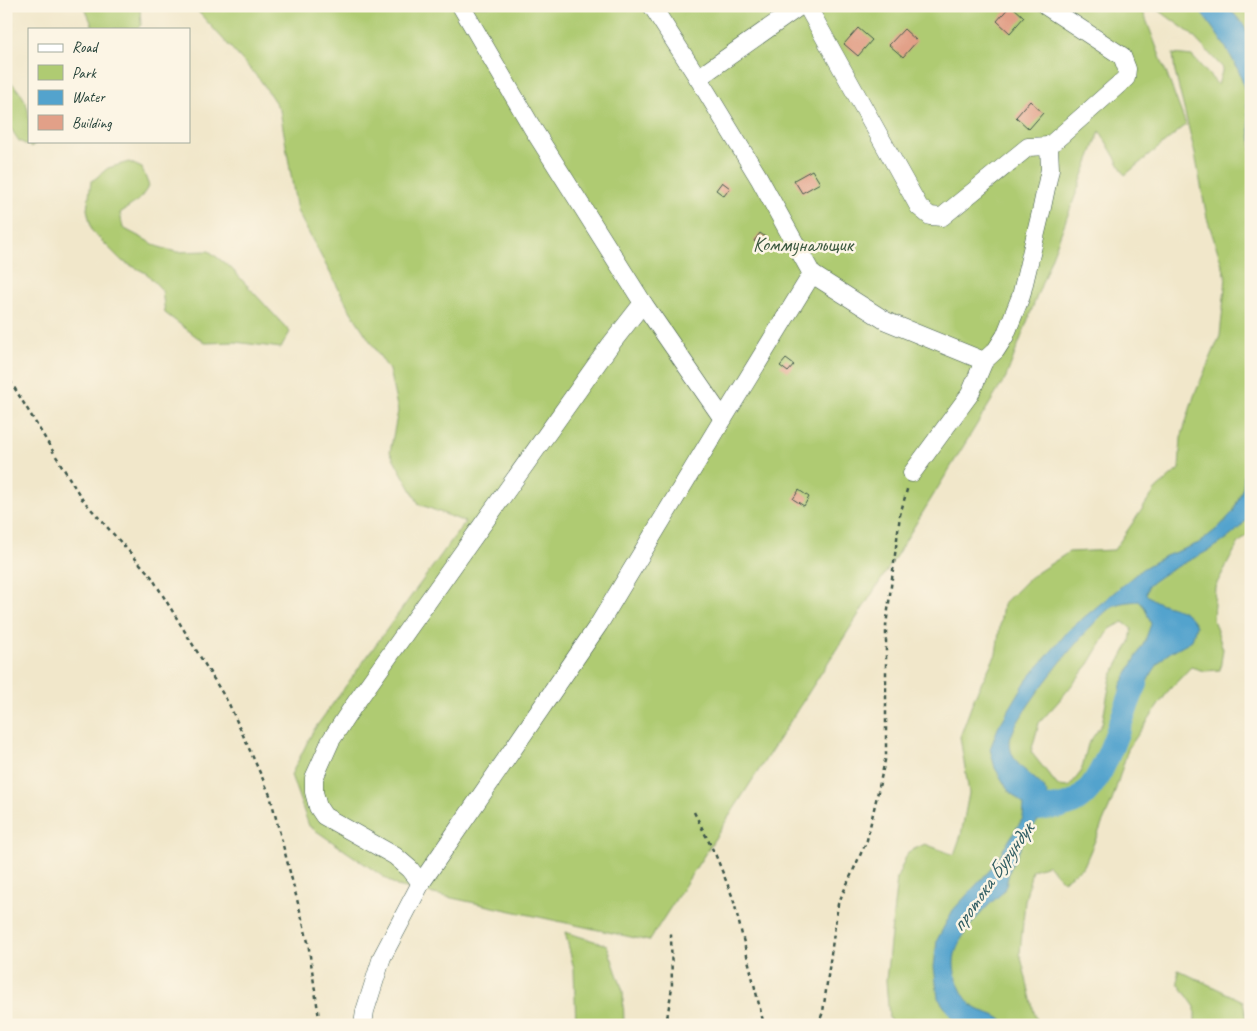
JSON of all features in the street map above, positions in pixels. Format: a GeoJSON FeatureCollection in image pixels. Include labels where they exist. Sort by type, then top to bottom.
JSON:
{"type":"FeatureCollection","features":[{"type":"Feature","properties":{"kind":"street"},"geometry":{"type":"LineString","coordinates":[[461,6],[534,129],[643,303],[723,418]]}},
{"type":"Feature","properties":{"kind":"street"},"geometry":{"type":"LineString","coordinates":[[652,6],[759,178],[812,274],[886,321],[984,361]]}},
{"type":"Feature","properties":{"kind":"street"},"geometry":{"type":"LineString","coordinates":[[698,78],[800,6]]}},
{"type":"Feature","properties":{"kind":"street"},"geometry":{"type":"LineString","coordinates":[[807,6],[918,206],[930,216],[942,217],[1028,147],[1049,146],[1126,78],[1127,69],[1122,56],[1046,6]]}},
{"type":"Feature","properties":{"kind":"street"},"geometry":{"type":"LineString","coordinates":[[912,473],[970,394],[984,361],[1001,344],[1021,296],[1050,170],[1049,146]]}},
{"type":"Feature","properties":{"kind":"street"},"geometry":{"type":"LineString","coordinates":[[363,1025],[364,1011],[382,957],[421,883],[599,624],[812,274]]}},
{"type":"Feature","properties":{"kind":"street"},"geometry":{"type":"LineString","coordinates":[[421,883],[410,869],[395,856],[324,816],[318,807],[314,792],[314,778],[331,740],[352,708],[594,368],[643,303]]}},
{"type":"Feature","properties":{"kind":"path"},"geometry":{"type":"LineString","coordinates":[[6,374],[82,499],[151,576],[229,704],[270,795],[308,942],[320,1025]]}},
{"type":"Feature","properties":{"kind":"path"},"geometry":{"type":"LineString","coordinates":[[818,1025],[823,1012],[838,904],[867,840],[886,756],[886,626],[900,515],[905,492],[912,473]]}},
{"type":"Feature","properties":{"kind":"path"},"geometry":{"type":"LineString","coordinates":[[694,812],[716,856],[733,898],[764,1025]]}},
{"type":"Feature","properties":{"kind":"path"},"geometry":{"type":"LineString","coordinates":[[666,1025],[672,987],[670,933]]}},
{"type":"Feature","properties":{"kind":"green space"},"geometry":{"type":"Polygon","coordinates":[[[84,6],[138,6],[140,8],[141,25],[138,28],[94,28],[84,6]]]}},
{"type":"Feature","properties":{"kind":"green space","name":"Коммунальщик"},"geometry":{"type":"Polygon","coordinates":[[[193,6],[1141,6],[1186,125],[1125,175],[1100,131],[1006,377],[888,569],[649,941],[397,886],[309,826],[291,775],[313,731],[465,522],[419,504],[390,452],[398,411],[389,370],[351,312],[297,211],[280,110],[261,81],[193,6]]]}},
{"type":"Feature","properties":{"kind":"green space"},"geometry":{"type":"Polygon","coordinates":[[[1153,6],[1247,6],[1251,14],[1251,531],[1238,544],[1215,587],[1213,619],[1223,649],[1220,670],[1204,671],[1191,667],[1169,690],[1128,749],[1112,801],[1084,866],[1063,881],[1048,865],[1032,870],[1025,901],[1020,953],[1034,1012],[1039,1025],[893,1025],[889,1018],[886,980],[897,878],[908,852],[925,844],[954,855],[961,835],[969,793],[960,737],[975,696],[996,654],[1003,604],[1029,578],[1069,552],[1114,550],[1156,489],[1179,469],[1181,438],[1194,396],[1220,336],[1226,277],[1207,218],[1195,154],[1175,72],[1173,54],[1192,56],[1218,85],[1223,68],[1190,33],[1153,6]],[[1123,622],[1110,629],[1089,664],[1039,723],[1031,752],[1058,786],[1069,787],[1081,772],[1088,744],[1102,724],[1111,677],[1130,642],[1132,629],[1123,622]]]}},
{"type":"Feature","properties":{"kind":"green space"},"geometry":{"type":"Polygon","coordinates":[[[6,77],[20,93],[27,106],[28,142],[37,142],[31,147],[19,141],[6,121],[6,77]]]}},
{"type":"Feature","properties":{"kind":"green space"},"geometry":{"type":"Polygon","coordinates":[[[129,162],[142,168],[149,186],[139,200],[120,213],[123,228],[159,247],[176,252],[209,251],[231,268],[290,332],[281,348],[235,342],[205,343],[165,313],[162,290],[146,273],[122,261],[92,231],[87,209],[91,182],[108,168],[129,162]]]}},
{"type":"Feature","properties":{"kind":"green space"},"geometry":{"type":"Polygon","coordinates":[[[565,932],[607,945],[623,991],[624,1025],[576,1025],[574,969],[565,932]]]}},
{"type":"Feature","properties":{"kind":"green space"},"geometry":{"type":"Polygon","coordinates":[[[1178,970],[1243,1001],[1248,1025],[1195,1025],[1195,1007],[1178,983],[1178,970]]]}},
{"type":"Feature","properties":{"kind":"water"},"geometry":{"type":"Polygon","coordinates":[[[1196,6],[1227,6],[1244,25],[1251,45],[1251,141],[1245,96],[1239,72],[1225,46],[1196,6]]]}},
{"type":"Feature","properties":{"kind":"water","name":"протока Бурундук"},"geometry":{"type":"Polygon","coordinates":[[[1251,403],[1251,514],[1228,538],[1215,547],[1161,576],[1148,586],[1146,594],[1159,603],[1186,613],[1191,618],[1196,626],[1192,640],[1164,657],[1127,715],[1121,714],[1117,708],[1121,685],[1145,641],[1151,624],[1145,608],[1139,601],[1113,606],[1086,632],[1053,672],[1014,729],[1010,741],[1011,752],[1023,769],[1045,789],[1048,797],[1047,806],[1023,843],[1011,868],[1004,890],[979,916],[962,938],[954,963],[958,982],[972,1006],[993,1015],[1006,1025],[957,1025],[938,998],[934,967],[937,940],[953,910],[990,870],[1023,818],[1024,805],[1008,790],[995,768],[990,749],[998,728],[1026,681],[1069,630],[1142,569],[1163,557],[1199,543],[1218,528],[1233,512],[1243,487],[1251,403]]]}},
{"type":"Feature","properties":{"kind":"building"},"geometry":{"type":"Polygon","coordinates":[[[1010,6],[1024,17],[1010,33],[997,21],[1010,6]]]}},
{"type":"Feature","properties":{"kind":"building"},"geometry":{"type":"Polygon","coordinates":[[[858,28],[872,40],[858,56],[844,44],[858,28]]]}},
{"type":"Feature","properties":{"kind":"building"},"geometry":{"type":"Polygon","coordinates":[[[904,29],[917,41],[903,57],[889,45],[904,29]]]}},
{"type":"Feature","properties":{"kind":"building"},"geometry":{"type":"Polygon","coordinates":[[[1030,101],[1043,113],[1029,129],[1016,117],[1030,101]]]}},
{"type":"Feature","properties":{"kind":"building"},"geometry":{"type":"Polygon","coordinates":[[[812,170],[820,183],[802,193],[794,180],[812,170]]]}},
{"type":"Feature","properties":{"kind":"building"},"geometry":{"type":"Polygon","coordinates":[[[722,182],[730,188],[724,196],[716,190],[722,182]]]}},
{"type":"Feature","properties":{"kind":"building"},"geometry":{"type":"Polygon","coordinates":[[[760,233],[768,239],[762,247],[754,241],[760,233]]]}},
{"type":"Feature","properties":{"kind":"building"},"geometry":{"type":"Polygon","coordinates":[[[786,359],[794,365],[788,372],[780,366],[786,359]]]}},
{"type":"Feature","properties":{"kind":"building"},"geometry":{"type":"Polygon","coordinates":[[[799,490],[809,497],[804,506],[793,499],[799,490]]]}},
{"type":"Feature","properties":{"kind":"waterway"},"geometry":{"type":"LineString","coordinates":[[1039,809],[1070,804],[1082,796],[1093,784],[1110,751],[1136,684]]}}]}
